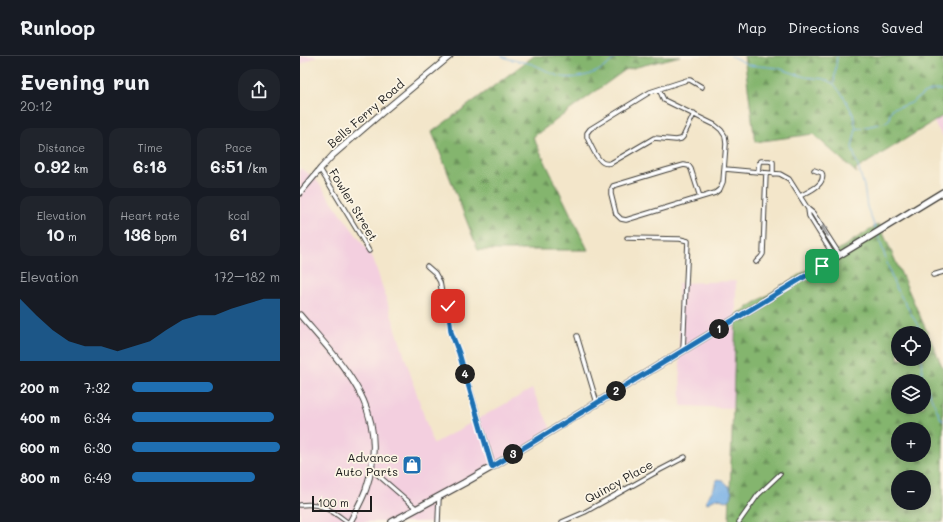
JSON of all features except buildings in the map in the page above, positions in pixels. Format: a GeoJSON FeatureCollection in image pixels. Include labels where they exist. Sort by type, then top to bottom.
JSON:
{"type":"FeatureCollection","features":[{"type":"Feature","properties":{"kind":"main road","name":"Bells Ferry Road"},"geometry":{"type":"LineString","coordinates":[[300,194],[333,155],[384,110],[450,56]]}},
{"type":"Feature","properties":{"kind":"main road"},"geometry":{"type":"LineString","coordinates":[[392,522],[492,467],[943,193]]}},
{"type":"Feature","properties":{"kind":"main road"},"geometry":{"type":"LineString","coordinates":[[300,315],[344,367],[360,391],[369,413],[374,443],[373,462],[363,496],[350,522]]}},
{"type":"Feature","properties":{"kind":"street"},"geometry":{"type":"LineString","coordinates":[[694,114],[681,139],[654,138],[607,164],[600,160],[587,137],[587,133],[590,129],[650,92],[687,80],[690,80],[702,87]]}},
{"type":"Feature","properties":{"kind":"street"},"geometry":{"type":"LineString","coordinates":[[660,89],[664,100],[715,125],[721,130],[725,136],[726,144],[723,182],[720,189],[715,193],[626,220],[621,219],[616,214],[611,194],[613,186],[684,165],[691,169],[700,197]]}},
{"type":"Feature","properties":{"kind":"street"},"geometry":{"type":"LineString","coordinates":[[758,172],[759,163],[761,161],[769,161],[773,162],[773,174]]}},
{"type":"Feature","properties":{"kind":"street"},"geometry":{"type":"LineString","coordinates":[[725,169],[780,174],[789,179],[808,209],[813,213],[838,257]]}},
{"type":"Feature","properties":{"kind":"street","name":"Fowler Street"},"geometry":{"type":"LineString","coordinates":[[320,170],[370,251]]}},
{"type":"Feature","properties":{"kind":"street"},"geometry":{"type":"LineString","coordinates":[[800,196],[822,182],[822,173],[814,170]]}},
{"type":"Feature","properties":{"kind":"street"},"geometry":{"type":"LineString","coordinates":[[756,262],[763,254],[766,173]]}},
{"type":"Feature","properties":{"kind":"street"},"geometry":{"type":"LineString","coordinates":[[627,238],[680,239],[688,242],[683,350]]}},
{"type":"Feature","properties":{"kind":"street"},"geometry":{"type":"LineString","coordinates":[[427,266],[435,273],[440,282],[442,294],[448,306],[451,332],[461,359],[492,467]]}},
{"type":"Feature","properties":{"kind":"street"},"geometry":{"type":"LineString","coordinates":[[934,275],[943,272]]}},
{"type":"Feature","properties":{"kind":"street"},"geometry":{"type":"LineString","coordinates":[[577,336],[597,403]]}},
{"type":"Feature","properties":{"kind":"street","name":"Quincy Place"},"geometry":{"type":"LineString","coordinates":[[562,522],[585,512],[685,457]]}},
{"type":"Feature","properties":{"kind":"street"},"geometry":{"type":"LineString","coordinates":[[371,469],[417,509]]}},
{"type":"Feature","properties":{"kind":"street"},"geometry":{"type":"LineString","coordinates":[[739,522],[758,495],[780,474]]}},
{"type":"Feature","properties":{"kind":"street"},"geometry":{"type":"LineString","coordinates":[[438,497],[438,522]]}},
{"type":"Feature","properties":{"kind":"street"},"geometry":{"type":"LineString","coordinates":[[300,505],[312,504],[321,506],[332,510],[347,522]]}},
{"type":"Feature","properties":{"kind":"shaded area"},"geometry":{"type":"Polygon","coordinates":[[[300,56],[317,56],[300,65],[300,56]]]}},
{"type":"Feature","properties":{"kind":"shaded area"},"geometry":{"type":"Polygon","coordinates":[[[943,116],[943,137],[933,121],[943,116]]]}},
{"type":"Feature","properties":{"kind":"shaded area"},"geometry":{"type":"Polygon","coordinates":[[[300,168],[315,178],[373,258],[433,444],[532,389],[552,431],[432,503],[435,522],[300,522],[300,168]]]}},
{"type":"Feature","properties":{"kind":"shaded area"},"geometry":{"type":"Polygon","coordinates":[[[736,281],[733,408],[681,406],[678,283],[736,281]]]}},
{"type":"Feature","properties":{"kind":"green space"},"geometry":{"type":"Polygon","coordinates":[[[534,56],[680,56],[625,70],[533,137],[588,250],[478,250],[432,132],[534,56]]]}},
{"type":"Feature","properties":{"kind":"green space"},"geometry":{"type":"Polygon","coordinates":[[[744,56],[943,56],[943,116],[855,170],[857,173],[813,134],[755,142],[744,56]]]}},
{"type":"Feature","properties":{"kind":"green space"},"geometry":{"type":"Polygon","coordinates":[[[879,224],[924,326],[891,326],[891,366],[931,366],[931,341],[943,368],[943,522],[729,522],[736,315],[879,224]]]}},
{"type":"Feature","properties":{"kind":"water"},"geometry":{"type":"Polygon","coordinates":[[[718,479],[724,481],[728,485],[732,496],[729,500],[724,501],[718,498],[707,503],[706,500],[718,479]]]}},
{"type":"Feature","properties":{"kind":"waterway"},"geometry":{"type":"LineString","coordinates":[[502,56],[532,64],[558,76],[569,78],[598,71],[617,56]]}},
{"type":"Feature","properties":{"kind":"waterway"},"geometry":{"type":"LineString","coordinates":[[731,56],[749,65],[778,68],[805,77],[824,79],[834,84],[844,97],[853,114],[856,129],[852,147],[864,186],[867,207],[876,230]]}},
{"type":"Feature","properties":{"kind":"waterway"},"geometry":{"type":"LineString","coordinates":[[834,83],[837,56]]}},
{"type":"Feature","properties":{"kind":"waterway"},"geometry":{"type":"LineString","coordinates":[[856,129],[884,123],[889,120],[890,113],[893,108],[911,103],[923,94],[934,90],[943,90]]}},
{"type":"Feature","properties":{"kind":"waterway"},"geometry":{"type":"LineString","coordinates":[[878,235],[894,284],[918,326]]}},
{"type":"Feature","properties":{"kind":"waterway"},"geometry":{"type":"LineString","coordinates":[[922,366],[925,383],[943,421]]}},
{"type":"Feature","properties":{"kind":"place","name":"Advance Auto Parts"},"geometry":{"type":"Point","coordinates":[412,465]}},
{"type":"Feature","properties":{"kind":"route"},"geometry":{"type":"LineString","coordinates":[[448,306],[451,332],[459,353],[491,459],[492,467],[822,266]]}}]}
